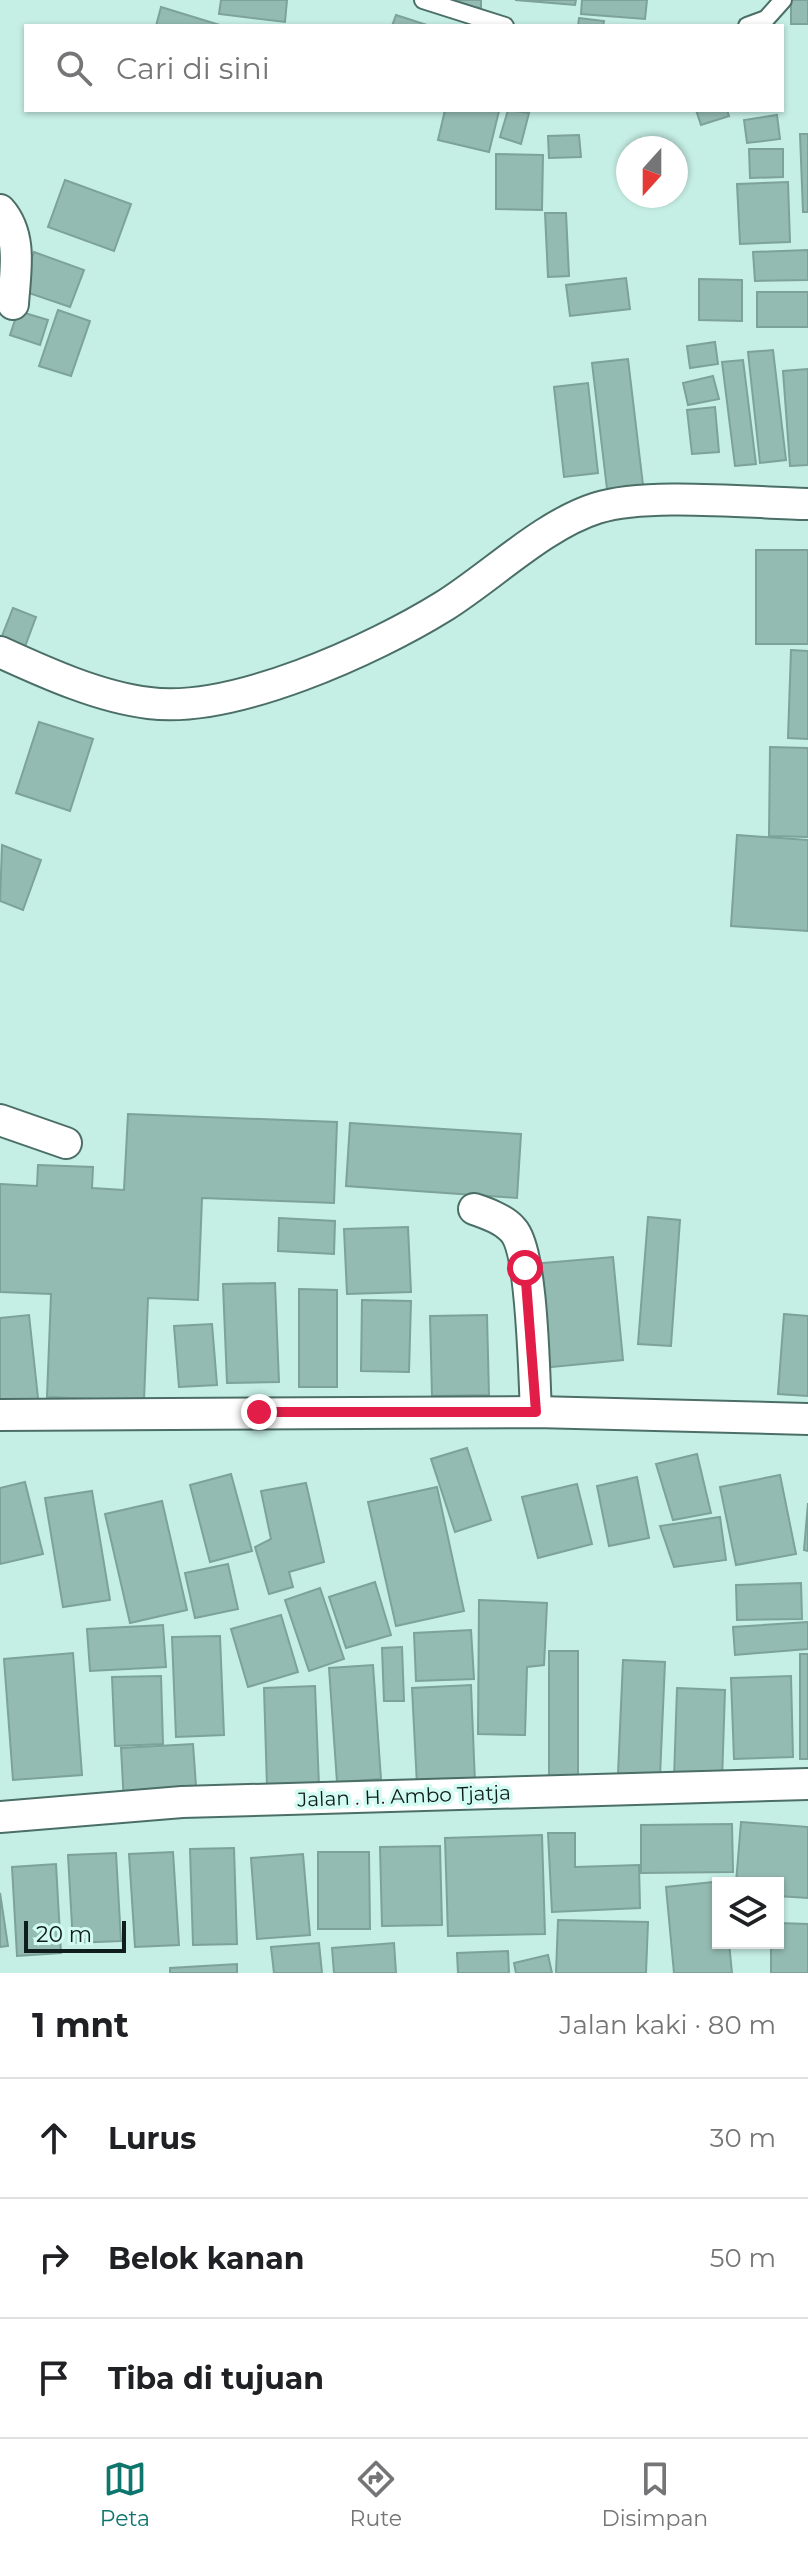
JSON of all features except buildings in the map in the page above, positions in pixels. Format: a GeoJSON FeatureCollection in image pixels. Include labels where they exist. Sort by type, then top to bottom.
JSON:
{"type":"FeatureCollection","features":[{"type":"Feature","properties":{"kind":"street"},"geometry":{"type":"LineString","coordinates":[[0,210],[7,218],[16,244],[13,304]]}},
{"type":"Feature","properties":{"kind":"street"},"geometry":{"type":"LineString","coordinates":[[0,652],[85,686],[148,703],[211,701],[253,691],[386,639],[444,606],[568,520],[597,507],[632,501],[808,504]]}},
{"type":"Feature","properties":{"kind":"street"},"geometry":{"type":"LineString","coordinates":[[0,1120],[66,1143]]}},
{"type":"Feature","properties":{"kind":"street"},"geometry":{"type":"LineString","coordinates":[[474,1209],[514,1229],[521,1244],[529,1291],[536,1412]]}},
{"type":"Feature","properties":{"kind":"street"},"geometry":{"type":"LineString","coordinates":[[0,1415],[536,1412],[808,1419]]}},
{"type":"Feature","properties":{"kind":"street","name":"Jalan . H. Ambo Tjatja"},"geometry":{"type":"LineString","coordinates":[[0,1817],[182,1802],[808,1784]]}},
{"type":"Feature","properties":{"kind":"lane"},"geometry":{"type":"LineString","coordinates":[[423,0],[499,24]]}},
{"type":"Feature","properties":{"kind":"lane"},"geometry":{"type":"LineString","coordinates":[[752,24],[766,19],[783,0]]}},
{"type":"Feature","properties":{"kind":"route"},"geometry":{"type":"LineString","coordinates":[[259,1412],[536,1412],[525,1268]]}}]}
